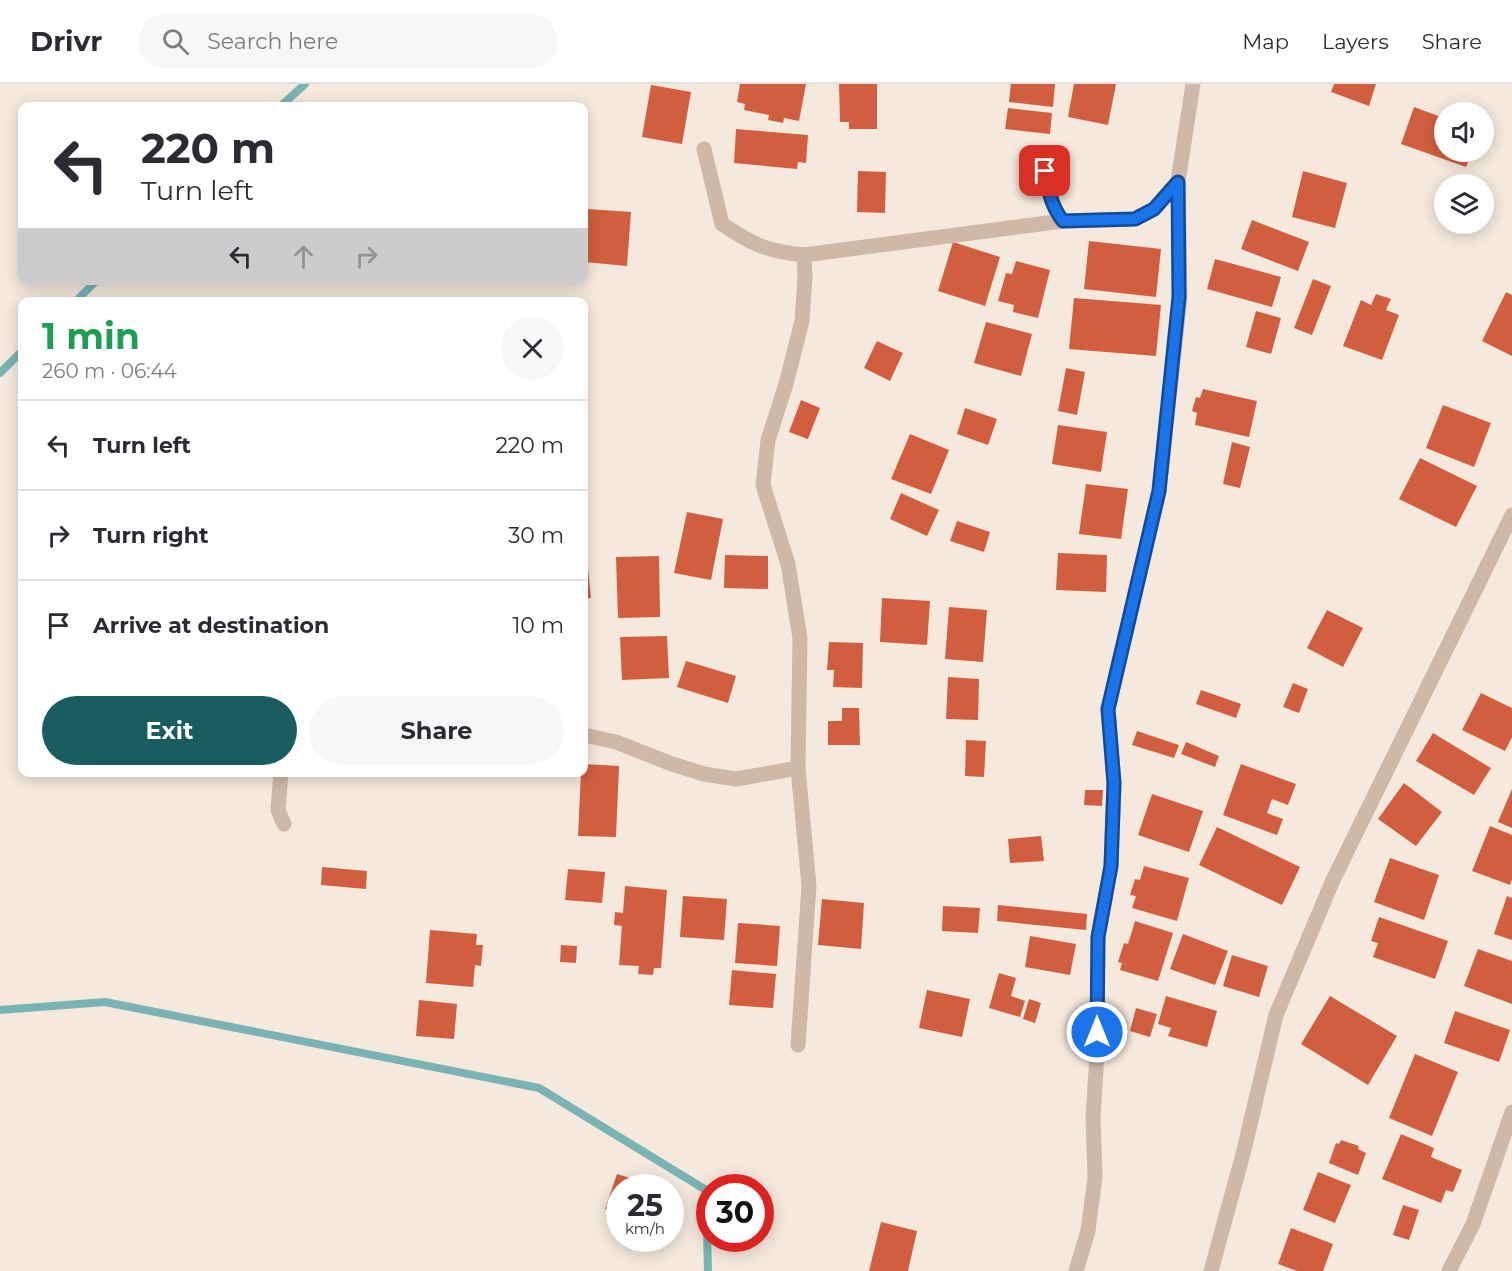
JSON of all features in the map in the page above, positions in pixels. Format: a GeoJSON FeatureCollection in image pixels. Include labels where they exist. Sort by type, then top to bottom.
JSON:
{"type":"FeatureCollection","features":[{"type":"Feature","properties":{"kind":"street"},"geometry":{"type":"LineString","coordinates":[[1076,1271],[1088,1231],[1095,1177],[1093,1117],[1097,1055],[1098,937],[1111,866],[1114,783],[1108,709],[1159,491],[1179,297],[1178,182],[1193,84]]}},
{"type":"Feature","properties":{"kind":"street"},"geometry":{"type":"LineString","coordinates":[[704,149],[722,224],[746,240],[772,251],[804,255],[1063,221],[1135,219],[1154,209],[1178,182]]}},
{"type":"Feature","properties":{"kind":"street"},"geometry":{"type":"LineString","coordinates":[[1045,171],[1050,196],[1057,214],[1063,221]]}},
{"type":"Feature","properties":{"kind":"street"},"geometry":{"type":"LineString","coordinates":[[798,1045],[809,886],[798,768],[800,638],[788,564],[763,485],[768,440],[786,384],[802,321],[804,255]]}},
{"type":"Feature","properties":{"kind":"street"},"geometry":{"type":"LineString","coordinates":[[1211,1271],[1276,1015],[1333,880],[1512,515]]}},
{"type":"Feature","properties":{"kind":"street"},"geometry":{"type":"LineString","coordinates":[[588,736],[616,742],[704,774],[735,779],[798,768]]}},
{"type":"Feature","properties":{"kind":"street"},"geometry":{"type":"LineString","coordinates":[[281,777],[278,810],[284,824]]}},
{"type":"Feature","properties":{"kind":"street"},"geometry":{"type":"LineString","coordinates":[[1449,1271],[1473,1224],[1512,1112]]}},
{"type":"Feature","properties":{"kind":"building"},"geometry":{"type":"Polygon","coordinates":[[[740,84],[806,84],[799,121],[784,118],[783,123],[768,120],[769,115],[744,110],[745,104],[737,102],[740,84]]]}},
{"type":"Feature","properties":{"kind":"building"},"geometry":{"type":"Polygon","coordinates":[[[839,84],[877,84],[877,129],[849,129],[849,122],[840,122],[839,84]]]}},
{"type":"Feature","properties":{"kind":"building"},"geometry":{"type":"Polygon","coordinates":[[[1011,84],[1055,84],[1053,107],[1009,102],[1011,84]]]}},
{"type":"Feature","properties":{"kind":"building"},"geometry":{"type":"Polygon","coordinates":[[[1074,84],[1116,84],[1108,125],[1068,117],[1074,84]]]}},
{"type":"Feature","properties":{"kind":"building"},"geometry":{"type":"Polygon","coordinates":[[[1334,84],[1376,84],[1369,106],[1331,92],[1334,84]]]}},
{"type":"Feature","properties":{"kind":"building"},"geometry":{"type":"Polygon","coordinates":[[[651,85],[691,92],[682,144],[642,137],[651,85]]]}},
{"type":"Feature","properties":{"kind":"building"},"geometry":{"type":"Polygon","coordinates":[[[1414,107],[1434,114],[1434,156],[1401,144],[1414,107]]]}},
{"type":"Feature","properties":{"kind":"building"},"geometry":{"type":"Polygon","coordinates":[[[1008,108],[1052,113],[1050,134],[1005,129],[1008,108]]]}},
{"type":"Feature","properties":{"kind":"building"},"geometry":{"type":"Polygon","coordinates":[[[736,129],[808,135],[806,163],[798,162],[797,169],[734,163],[736,129]]]}},
{"type":"Feature","properties":{"kind":"building"},"geometry":{"type":"Polygon","coordinates":[[[1452,162],[1468,162],[1466,167],[1452,162]]]}},
{"type":"Feature","properties":{"kind":"building"},"geometry":{"type":"Polygon","coordinates":[[[858,171],[886,172],[885,213],[857,212],[858,171]]]}},
{"type":"Feature","properties":{"kind":"building"},"geometry":{"type":"Polygon","coordinates":[[[1303,171],[1347,183],[1335,228],[1292,217],[1303,171]]]}},
{"type":"Feature","properties":{"kind":"building"},"geometry":{"type":"Polygon","coordinates":[[[588,209],[631,212],[627,266],[588,262],[588,209]]]}},
{"type":"Feature","properties":{"kind":"building"},"geometry":{"type":"Polygon","coordinates":[[[1252,220],[1309,242],[1298,271],[1241,249],[1252,220]]]}},
{"type":"Feature","properties":{"kind":"building"},"geometry":{"type":"Polygon","coordinates":[[[1089,241],[1161,249],[1156,297],[1084,289],[1089,241]]]}},
{"type":"Feature","properties":{"kind":"building"},"geometry":{"type":"Polygon","coordinates":[[[953,242],[1000,257],[985,306],[938,291],[953,242]]]}},
{"type":"Feature","properties":{"kind":"building"},"geometry":{"type":"Polygon","coordinates":[[[1215,259],[1281,277],[1272,307],[1207,289],[1215,259]]]}},
{"type":"Feature","properties":{"kind":"building"},"geometry":{"type":"Polygon","coordinates":[[[1016,261],[1050,270],[1038,318],[1013,312],[1014,305],[998,301],[1006,273],[1012,274],[1016,261]]]}},
{"type":"Feature","properties":{"kind":"building"},"geometry":{"type":"Polygon","coordinates":[[[1313,279],[1331,286],[1312,335],[1294,328],[1313,279]]]}},
{"type":"Feature","properties":{"kind":"building"},"geometry":{"type":"Polygon","coordinates":[[[1506,292],[1512,295],[1512,356],[1482,341],[1506,292]]]}},
{"type":"Feature","properties":{"kind":"building"},"geometry":{"type":"Polygon","coordinates":[[[1376,294],[1391,299],[1386,310],[1399,315],[1382,360],[1343,346],[1361,300],[1371,305],[1376,294]]]}},
{"type":"Feature","properties":{"kind":"building"},"geometry":{"type":"Polygon","coordinates":[[[1074,298],[1161,305],[1156,356],[1069,349],[1074,298]]]}},
{"type":"Feature","properties":{"kind":"building"},"geometry":{"type":"Polygon","coordinates":[[[1256,311],[1281,318],[1271,354],[1246,347],[1256,311]]]}},
{"type":"Feature","properties":{"kind":"building"},"geometry":{"type":"Polygon","coordinates":[[[986,322],[1032,334],[1021,376],[974,363],[986,322]]]}},
{"type":"Feature","properties":{"kind":"building"},"geometry":{"type":"Polygon","coordinates":[[[877,341],[903,353],[890,381],[864,368],[877,341]]]}},
{"type":"Feature","properties":{"kind":"building"},"geometry":{"type":"Polygon","coordinates":[[[1066,368],[1085,372],[1077,415],[1058,411],[1066,368]]]}},
{"type":"Feature","properties":{"kind":"building"},"geometry":{"type":"Polygon","coordinates":[[[1203,389],[1257,401],[1249,437],[1195,425],[1197,413],[1192,411],[1196,397],[1200,398],[1203,389]]]}},
{"type":"Feature","properties":{"kind":"building"},"geometry":{"type":"Polygon","coordinates":[[[801,400],[820,408],[808,439],[789,432],[801,400]]]}},
{"type":"Feature","properties":{"kind":"building"},"geometry":{"type":"Polygon","coordinates":[[[1443,405],[1491,423],[1474,467],[1426,448],[1443,405]]]}},
{"type":"Feature","properties":{"kind":"building"},"geometry":{"type":"Polygon","coordinates":[[[965,408],[997,419],[988,445],[957,434],[965,408]]]}},
{"type":"Feature","properties":{"kind":"building"},"geometry":{"type":"Polygon","coordinates":[[[1058,425],[1107,432],[1101,472],[1052,464],[1058,425]]]}},
{"type":"Feature","properties":{"kind":"building"},"geometry":{"type":"Polygon","coordinates":[[[910,434],[949,450],[931,494],[891,479],[910,434]]]}},
{"type":"Feature","properties":{"kind":"building"},"geometry":{"type":"Polygon","coordinates":[[[1232,442],[1250,447],[1240,488],[1223,484],[1232,442]]]}},
{"type":"Feature","properties":{"kind":"building"},"geometry":{"type":"Polygon","coordinates":[[[1420,458],[1477,486],[1456,527],[1399,499],[1420,458]]]}},
{"type":"Feature","properties":{"kind":"building"},"geometry":{"type":"Polygon","coordinates":[[[1086,484],[1128,489],[1121,539],[1079,534],[1086,484]]]}},
{"type":"Feature","properties":{"kind":"building"},"geometry":{"type":"Polygon","coordinates":[[[901,493],[939,510],[927,536],[890,519],[901,493]]]}},
{"type":"Feature","properties":{"kind":"building"},"geometry":{"type":"Polygon","coordinates":[[[687,512],[723,519],[711,580],[674,573],[687,512]]]}},
{"type":"Feature","properties":{"kind":"building"},"geometry":{"type":"Polygon","coordinates":[[[957,521],[990,532],[984,552],[950,541],[957,521]]]}},
{"type":"Feature","properties":{"kind":"building"},"geometry":{"type":"Polygon","coordinates":[[[1058,553],[1107,555],[1106,592],[1056,590],[1058,553]]]}},
{"type":"Feature","properties":{"kind":"building"},"geometry":{"type":"Polygon","coordinates":[[[725,555],[768,556],[768,589],[724,588],[725,555]]]}},
{"type":"Feature","properties":{"kind":"building"},"geometry":{"type":"Polygon","coordinates":[[[659,556],[660,617],[618,618],[616,557],[659,556]]]}},
{"type":"Feature","properties":{"kind":"building"},"geometry":{"type":"Polygon","coordinates":[[[588,568],[591,598],[588,598],[588,568]]]}},
{"type":"Feature","properties":{"kind":"building"},"geometry":{"type":"Polygon","coordinates":[[[882,598],[930,601],[927,645],[880,642],[882,598]]]}},
{"type":"Feature","properties":{"kind":"building"},"geometry":{"type":"Polygon","coordinates":[[[949,607],[987,610],[983,662],[945,659],[949,607]]]}},
{"type":"Feature","properties":{"kind":"building"},"geometry":{"type":"Polygon","coordinates":[[[1327,610],[1363,628],[1343,667],[1307,648],[1327,610]]]}},
{"type":"Feature","properties":{"kind":"building"},"geometry":{"type":"Polygon","coordinates":[[[667,636],[669,678],[622,680],[620,637],[667,636]]]}},
{"type":"Feature","properties":{"kind":"building"},"geometry":{"type":"Polygon","coordinates":[[[829,642],[863,643],[862,688],[833,687],[834,670],[827,670],[829,642]]]}},
{"type":"Feature","properties":{"kind":"building"},"geometry":{"type":"Polygon","coordinates":[[[686,661],[736,676],[728,703],[677,687],[686,661]]]}},
{"type":"Feature","properties":{"kind":"building"},"geometry":{"type":"Polygon","coordinates":[[[948,677],[979,679],[978,720],[946,719],[948,677]]]}},
{"type":"Feature","properties":{"kind":"building"},"geometry":{"type":"Polygon","coordinates":[[[1293,683],[1308,689],[1299,713],[1283,707],[1293,683]]]}},
{"type":"Feature","properties":{"kind":"building"},"geometry":{"type":"Polygon","coordinates":[[[1201,690],[1241,704],[1236,718],[1196,704],[1201,690]]]}},
{"type":"Feature","properties":{"kind":"building"},"geometry":{"type":"Polygon","coordinates":[[[1481,693],[1512,708],[1512,737],[1505,751],[1462,730],[1481,693]]]}},
{"type":"Feature","properties":{"kind":"building"},"geometry":{"type":"Polygon","coordinates":[[[842,708],[859,708],[860,745],[828,745],[828,721],[842,721],[842,708]]]}},
{"type":"Feature","properties":{"kind":"building"},"geometry":{"type":"Polygon","coordinates":[[[1137,731],[1179,745],[1174,758],[1132,745],[1137,731]]]}},
{"type":"Feature","properties":{"kind":"building"},"geometry":{"type":"Polygon","coordinates":[[[1433,733],[1491,768],[1474,795],[1416,761],[1433,733]]]}},
{"type":"Feature","properties":{"kind":"building"},"geometry":{"type":"Polygon","coordinates":[[[966,740],[986,741],[984,777],[965,776],[966,740]]]}},
{"type":"Feature","properties":{"kind":"building"},"geometry":{"type":"Polygon","coordinates":[[[1186,742],[1219,756],[1215,767],[1181,754],[1186,742]]]}},
{"type":"Feature","properties":{"kind":"building"},"geometry":{"type":"Polygon","coordinates":[[[588,764],[619,766],[616,837],[578,836],[581,777],[588,777],[588,764]]]}},
{"type":"Feature","properties":{"kind":"building"},"geometry":{"type":"Polygon","coordinates":[[[1241,764],[1296,784],[1288,805],[1272,799],[1267,813],[1283,819],[1277,835],[1223,815],[1241,764]]]}},
{"type":"Feature","properties":{"kind":"building"},"geometry":{"type":"Polygon","coordinates":[[[1404,783],[1442,812],[1416,846],[1378,819],[1404,783]]]}},
{"type":"Feature","properties":{"kind":"building"},"geometry":{"type":"Polygon","coordinates":[[[1512,789],[1512,828],[1498,822],[1512,789]]]}},
{"type":"Feature","properties":{"kind":"building"},"geometry":{"type":"Polygon","coordinates":[[[1085,790],[1103,790],[1102,806],[1084,805],[1085,790]]]}},
{"type":"Feature","properties":{"kind":"building"},"geometry":{"type":"Polygon","coordinates":[[[1152,794],[1203,811],[1189,852],[1138,835],[1152,794]]]}},
{"type":"Feature","properties":{"kind":"building"},"geometry":{"type":"Polygon","coordinates":[[[1490,826],[1512,835],[1510,885],[1472,871],[1490,826]]]}},
{"type":"Feature","properties":{"kind":"building"},"geometry":{"type":"Polygon","coordinates":[[[1217,827],[1300,867],[1282,905],[1199,865],[1217,827]]]}},
{"type":"Feature","properties":{"kind":"building"},"geometry":{"type":"Polygon","coordinates":[[[1041,836],[1044,861],[1010,863],[1008,839],[1041,836]]]}},
{"type":"Feature","properties":{"kind":"building"},"geometry":{"type":"Polygon","coordinates":[[[1390,858],[1439,875],[1424,920],[1374,902],[1390,858]]]}},
{"type":"Feature","properties":{"kind":"building"},"geometry":{"type":"Polygon","coordinates":[[[1144,866],[1189,878],[1177,921],[1132,908],[1136,896],[1130,895],[1135,879],[1140,880],[1144,866]]]}},
{"type":"Feature","properties":{"kind":"building"},"geometry":{"type":"Polygon","coordinates":[[[322,867],[367,871],[366,889],[321,885],[322,867]]]}},
{"type":"Feature","properties":{"kind":"building"},"geometry":{"type":"Polygon","coordinates":[[[568,869],[605,872],[602,903],[565,900],[568,869]]]}},
{"type":"Feature","properties":{"kind":"building"},"geometry":{"type":"Polygon","coordinates":[[[625,886],[667,890],[661,968],[654,968],[653,975],[638,974],[639,966],[619,965],[622,926],[614,925],[615,912],[623,913],[625,886]]]}},
{"type":"Feature","properties":{"kind":"building"},"geometry":{"type":"Polygon","coordinates":[[[683,896],[727,899],[724,940],[680,937],[683,896]]]}},
{"type":"Feature","properties":{"kind":"building"},"geometry":{"type":"Polygon","coordinates":[[[1507,896],[1512,898],[1512,940],[1494,934],[1507,896]]]}},
{"type":"Feature","properties":{"kind":"building"},"geometry":{"type":"Polygon","coordinates":[[[822,899],[864,903],[861,949],[818,945],[822,899]]]}},
{"type":"Feature","properties":{"kind":"building"},"geometry":{"type":"Polygon","coordinates":[[[998,905],[1087,914],[1086,930],[997,921],[998,905]]]}},
{"type":"Feature","properties":{"kind":"building"},"geometry":{"type":"Polygon","coordinates":[[[943,906],[980,908],[978,933],[942,931],[943,906]]]}},
{"type":"Feature","properties":{"kind":"building"},"geometry":{"type":"Polygon","coordinates":[[[1379,917],[1448,941],[1435,979],[1373,957],[1378,943],[1371,941],[1379,917]]]}},
{"type":"Feature","properties":{"kind":"building"},"geometry":{"type":"Polygon","coordinates":[[[1135,921],[1173,933],[1158,981],[1120,970],[1122,963],[1118,962],[1124,943],[1128,944],[1135,921]]]}},
{"type":"Feature","properties":{"kind":"building"},"geometry":{"type":"Polygon","coordinates":[[[738,923],[780,926],[777,966],[735,963],[738,923]]]}},
{"type":"Feature","properties":{"kind":"building"},"geometry":{"type":"Polygon","coordinates":[[[430,930],[477,934],[476,945],[483,945],[481,966],[475,965],[473,987],[426,983],[430,930]]]}},
{"type":"Feature","properties":{"kind":"building"},"geometry":{"type":"Polygon","coordinates":[[[1183,934],[1228,951],[1215,985],[1170,969],[1183,934]]]}},
{"type":"Feature","properties":{"kind":"building"},"geometry":{"type":"Polygon","coordinates":[[[1030,936],[1076,944],[1070,975],[1025,967],[1030,936]]]}},
{"type":"Feature","properties":{"kind":"building"},"geometry":{"type":"Polygon","coordinates":[[[561,945],[577,946],[576,963],[560,962],[561,945]]]}},
{"type":"Feature","properties":{"kind":"building"},"geometry":{"type":"Polygon","coordinates":[[[1478,949],[1512,961],[1512,1004],[1464,986],[1478,949]]]}},
{"type":"Feature","properties":{"kind":"building"},"geometry":{"type":"Polygon","coordinates":[[[1232,955],[1268,966],[1259,997],[1223,986],[1232,955]]]}},
{"type":"Feature","properties":{"kind":"building"},"geometry":{"type":"Polygon","coordinates":[[[732,970],[776,974],[773,1008],[729,1005],[732,970]]]}},
{"type":"Feature","properties":{"kind":"building"},"geometry":{"type":"Polygon","coordinates":[[[999,973],[1016,978],[1011,996],[1025,1001],[1020,1017],[989,1008],[999,973]]]}},
{"type":"Feature","properties":{"kind":"building"},"geometry":{"type":"Polygon","coordinates":[[[927,990],[970,999],[962,1037],[919,1028],[927,990]]]}},
{"type":"Feature","properties":{"kind":"building"},"geometry":{"type":"Polygon","coordinates":[[[1166,996],[1217,1011],[1207,1047],[1168,1036],[1171,1028],[1158,1024],[1166,996]]]}},
{"type":"Feature","properties":{"kind":"building"},"geometry":{"type":"Polygon","coordinates":[[[1330,996],[1397,1036],[1368,1085],[1301,1044],[1330,996]]]}},
{"type":"Feature","properties":{"kind":"building"},"geometry":{"type":"Polygon","coordinates":[[[1029,999],[1041,1003],[1035,1023],[1023,1019],[1029,999]]]}},
{"type":"Feature","properties":{"kind":"building"},"geometry":{"type":"Polygon","coordinates":[[[419,1000],[457,1004],[454,1039],[416,1036],[419,1000]]]}},
{"type":"Feature","properties":{"kind":"building"},"geometry":{"type":"Polygon","coordinates":[[[1136,1008],[1157,1014],[1150,1037],[1130,1031],[1136,1008]]]}},
{"type":"Feature","properties":{"kind":"building"},"geometry":{"type":"Polygon","coordinates":[[[1455,1011],[1510,1030],[1499,1062],[1444,1043],[1455,1011]]]}},
{"type":"Feature","properties":{"kind":"building"},"geometry":{"type":"Polygon","coordinates":[[[1415,1054],[1458,1072],[1432,1136],[1389,1118],[1415,1054]]]}},
{"type":"Feature","properties":{"kind":"building"},"geometry":{"type":"Polygon","coordinates":[[[1401,1134],[1434,1148],[1431,1157],[1462,1170],[1453,1192],[1446,1190],[1441,1203],[1382,1179],[1401,1134]]]}},
{"type":"Feature","properties":{"kind":"building"},"geometry":{"type":"Polygon","coordinates":[[[1341,1140],[1359,1146],[1358,1149],[1366,1153],[1358,1175],[1329,1163],[1336,1143],[1339,1144],[1341,1140]]]}},
{"type":"Feature","properties":{"kind":"building"},"geometry":{"type":"Polygon","coordinates":[[[1318,1172],[1351,1185],[1335,1223],[1303,1210],[1318,1172]]]}},
{"type":"Feature","properties":{"kind":"building"},"geometry":{"type":"Polygon","coordinates":[[[1403,1205],[1419,1210],[1409,1240],[1393,1235],[1403,1205]]]}},
{"type":"Feature","properties":{"kind":"building"},"geometry":{"type":"Polygon","coordinates":[[[881,1222],[917,1231],[908,1271],[869,1271],[881,1222]]]}},
{"type":"Feature","properties":{"kind":"building"},"geometry":{"type":"Polygon","coordinates":[[[1291,1228],[1333,1244],[1323,1271],[1297,1271],[1278,1264],[1291,1228]]]}},
{"type":"Feature","properties":{"kind":"waterway"},"geometry":{"type":"LineString","coordinates":[[285,102],[305,84]]}},
{"type":"Feature","properties":{"kind":"waterway"},"geometry":{"type":"LineString","coordinates":[[80,297],[92,285]]}},
{"type":"Feature","properties":{"kind":"waterway"},"geometry":{"type":"LineString","coordinates":[[0,373],[18,355]]}},
{"type":"Feature","properties":{"kind":"waterway"},"geometry":{"type":"LineString","coordinates":[[0,1010],[105,1002],[539,1088],[706,1190],[708,1271]]}},
{"type":"Feature","properties":{"kind":"route"},"geometry":{"type":"LineString","coordinates":[[1045,171],[1050,196],[1057,214],[1063,221],[1135,219],[1154,209],[1178,182],[1179,297],[1159,491],[1108,709],[1114,783],[1111,866],[1098,937],[1097,1032]]}}]}
